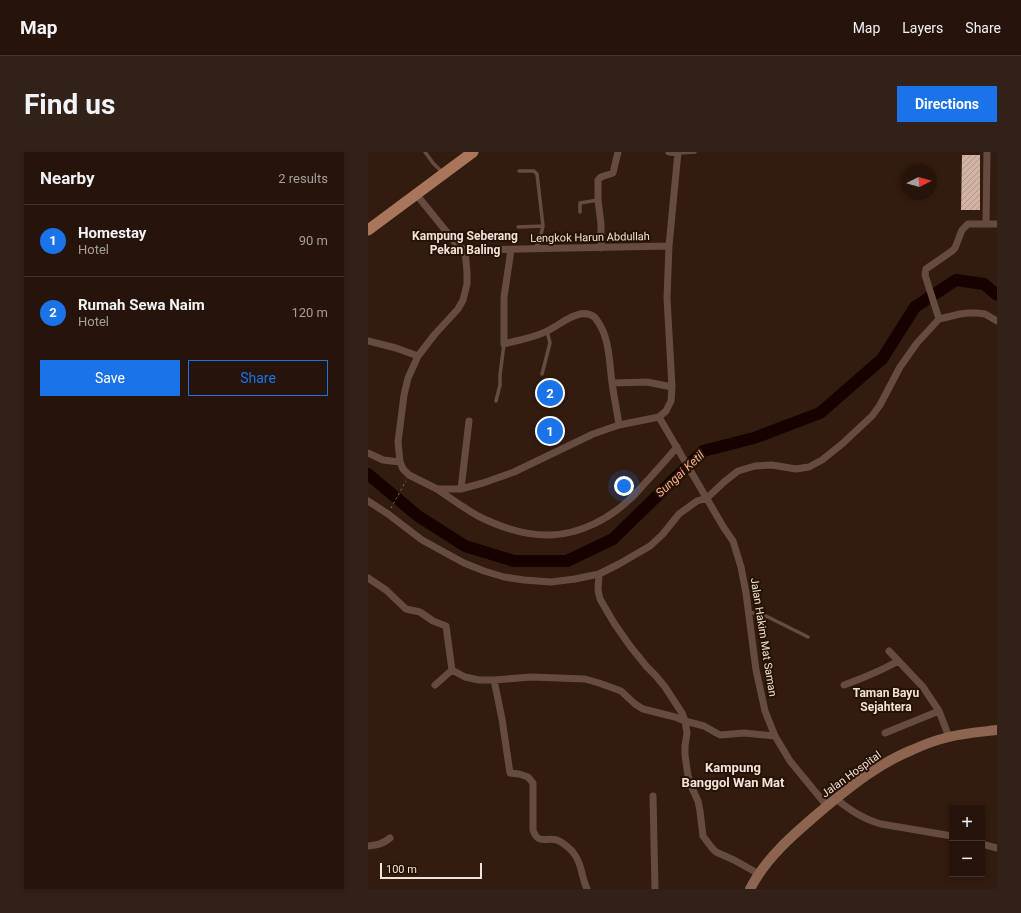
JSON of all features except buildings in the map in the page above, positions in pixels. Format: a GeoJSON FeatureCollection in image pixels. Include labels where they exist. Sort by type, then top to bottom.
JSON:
{"type":"FeatureCollection","features":[{"type":"Feature","properties":{"kind":"main road"},"geometry":{"type":"LineString","coordinates":[[368,230],[473,152]]}},
{"type":"Feature","properties":{"kind":"main road","name":"Jalan Hospital"},"geometry":{"type":"LineString","coordinates":[[750,889],[769,859],[804,825],[861,779],[890,760],[912,750],[949,737],[997,730]]}},
{"type":"Feature","properties":{"kind":"street"},"geometry":{"type":"LineString","coordinates":[[601,248],[598,180],[601,177],[613,174],[618,152]]}},
{"type":"Feature","properties":{"kind":"street"},"geometry":{"type":"LineString","coordinates":[[437,489],[461,489],[483,484],[514,472],[593,434],[619,425],[659,417],[666,411],[671,401],[672,387],[667,298],[669,246],[678,153],[669,152]]}},
{"type":"Feature","properties":{"kind":"street"},"geometry":{"type":"LineString","coordinates":[[986,224],[987,152]]}},
{"type":"Feature","properties":{"kind":"street"},"geometry":{"type":"LineString","coordinates":[[416,194],[458,246],[465,250],[467,284],[463,300],[458,309],[435,334],[418,356],[408,378],[404,395],[398,442],[400,462],[403,469],[409,475],[437,489],[478,516],[504,527],[543,535],[571,533],[596,523],[616,511],[631,499],[677,447]]}},
{"type":"Feature","properties":{"kind":"street"},"geometry":{"type":"LineString","coordinates":[[938,316],[925,275],[926,269],[955,248],[962,230],[968,224],[997,224]]}},
{"type":"Feature","properties":{"kind":"street","name":"Lengkok Harun Abdullah"},"geometry":{"type":"LineString","coordinates":[[465,250],[669,246]]}},
{"type":"Feature","properties":{"kind":"street"},"geometry":{"type":"LineString","coordinates":[[511,250],[504,297],[504,344],[535,336],[579,314],[590,315],[596,318],[609,350],[612,383],[619,425]]}},
{"type":"Feature","properties":{"kind":"street"},"geometry":{"type":"LineString","coordinates":[[368,501],[422,540],[464,563],[484,571],[504,577],[551,582],[599,574],[650,546],[662,535],[679,514],[697,501],[707,498],[738,471],[755,466],[772,465],[796,469],[809,467],[822,460],[842,444],[872,416],[904,361],[938,316],[973,313],[985,314],[997,321]]}},
{"type":"Feature","properties":{"kind":"street"},"geometry":{"type":"LineString","coordinates":[[368,341],[396,348],[418,356]]}},
{"type":"Feature","properties":{"kind":"street"},"geometry":{"type":"LineString","coordinates":[[612,383],[647,382],[672,387]]}},
{"type":"Feature","properties":{"kind":"street","name":"Jalan Hakim Mat Saman"},"geometry":{"type":"LineString","coordinates":[[659,417],[733,541],[742,573],[760,691],[765,710],[775,736],[790,761],[827,806]]}},
{"type":"Feature","properties":{"kind":"street"},"geometry":{"type":"LineString","coordinates":[[461,489],[469,421]]}},
{"type":"Feature","properties":{"kind":"street"},"geometry":{"type":"LineString","coordinates":[[368,453],[383,460],[400,462]]}},
{"type":"Feature","properties":{"kind":"street"},"geometry":{"type":"LineString","coordinates":[[599,574],[598,590],[600,600],[630,646],[665,687],[682,713],[687,732],[685,746],[688,776],[698,801],[704,836],[716,852],[759,874]]}},
{"type":"Feature","properties":{"kind":"street"},"geometry":{"type":"LineString","coordinates":[[368,578],[386,590],[406,609],[420,612],[433,621],[446,626],[452,670]]}},
{"type":"Feature","properties":{"kind":"street"},"geometry":{"type":"LineString","coordinates":[[889,651],[923,687],[939,711],[949,737]]}},
{"type":"Feature","properties":{"kind":"street"},"geometry":{"type":"LineString","coordinates":[[844,685],[869,676],[888,667],[898,660]]}},
{"type":"Feature","properties":{"kind":"street"},"geometry":{"type":"LineString","coordinates":[[452,670],[479,680],[531,678],[585,679],[621,691],[643,709],[704,726],[720,735],[744,733],[775,736]]}},
{"type":"Feature","properties":{"kind":"street"},"geometry":{"type":"LineString","coordinates":[[435,685],[452,670]]}},
{"type":"Feature","properties":{"kind":"street"},"geometry":{"type":"LineString","coordinates":[[494,680],[502,719],[510,773],[528,777],[533,783],[533,830],[535,836],[539,839],[557,840],[571,850],[577,858],[587,889]]}},
{"type":"Feature","properties":{"kind":"street"},"geometry":{"type":"LineString","coordinates":[[885,733],[939,711]]}},
{"type":"Feature","properties":{"kind":"street"},"geometry":{"type":"LineString","coordinates":[[653,796],[655,889]]}},
{"type":"Feature","properties":{"kind":"street"},"geometry":{"type":"LineString","coordinates":[[836,799],[850,810],[871,821],[949,835]]}},
{"type":"Feature","properties":{"kind":"street"},"geometry":{"type":"LineString","coordinates":[[368,846],[376,846],[390,838]]}},
{"type":"Feature","properties":{"kind":"street"},"geometry":{"type":"LineString","coordinates":[[985,845],[997,848]]}},
{"type":"Feature","properties":{"kind":"lane"},"geometry":{"type":"LineString","coordinates":[[426,152],[433,163],[444,174]]}},
{"type":"Feature","properties":{"kind":"lane"},"geometry":{"type":"LineString","coordinates":[[678,153],[695,152]]}},
{"type":"Feature","properties":{"kind":"lane"},"geometry":{"type":"LineString","coordinates":[[519,171],[534,171],[537,174],[543,226],[539,243],[533,249]]}},
{"type":"Feature","properties":{"kind":"lane"},"geometry":{"type":"LineString","coordinates":[[580,212],[580,203],[598,200]]}},
{"type":"Feature","properties":{"kind":"lane"},"geometry":{"type":"LineString","coordinates":[[518,227],[543,226]]}},
{"type":"Feature","properties":{"kind":"lane"},"geometry":{"type":"LineString","coordinates":[[542,374],[550,343],[547,331]]}},
{"type":"Feature","properties":{"kind":"lane"},"geometry":{"type":"LineString","coordinates":[[496,401],[499,393],[504,344]]}},
{"type":"Feature","properties":{"kind":"lane"},"geometry":{"type":"LineString","coordinates":[[748,612],[766,616],[808,637]]}},
{"type":"Feature","properties":{"kind":"path"},"geometry":{"type":"LineString","coordinates":[[391,508],[408,478]]}},
{"type":"Feature","properties":{"kind":"waterway","name":"Sungai Ketil"},"geometry":{"type":"LineString","coordinates":[[368,474],[418,516],[465,546],[514,561],[567,561],[613,539],[703,451],[754,438],[820,413],[882,359],[915,307],[956,280],[984,284],[997,295]]}},
{"type":"Feature","properties":{"kind":"place","name":"Rumah Sewa Naim"},"geometry":{"type":"Point","coordinates":[550,393]}},
{"type":"Feature","properties":{"kind":"place","name":"Homestay"},"geometry":{"type":"Point","coordinates":[550,431]}},
{"type":"Feature","properties":{"kind":"district","name":"Kampung Seberang Pekan Baling"},"geometry":{"type":"Point","coordinates":[465,243]}},
{"type":"Feature","properties":{"kind":"district","name":"Taman Bayu Sejahtera"},"geometry":{"type":"Point","coordinates":[886,700]}},
{"type":"Feature","properties":{"kind":"district","name":"Kampung Banggol Wan Mat"},"geometry":{"type":"Point","coordinates":[733,774]}}]}
